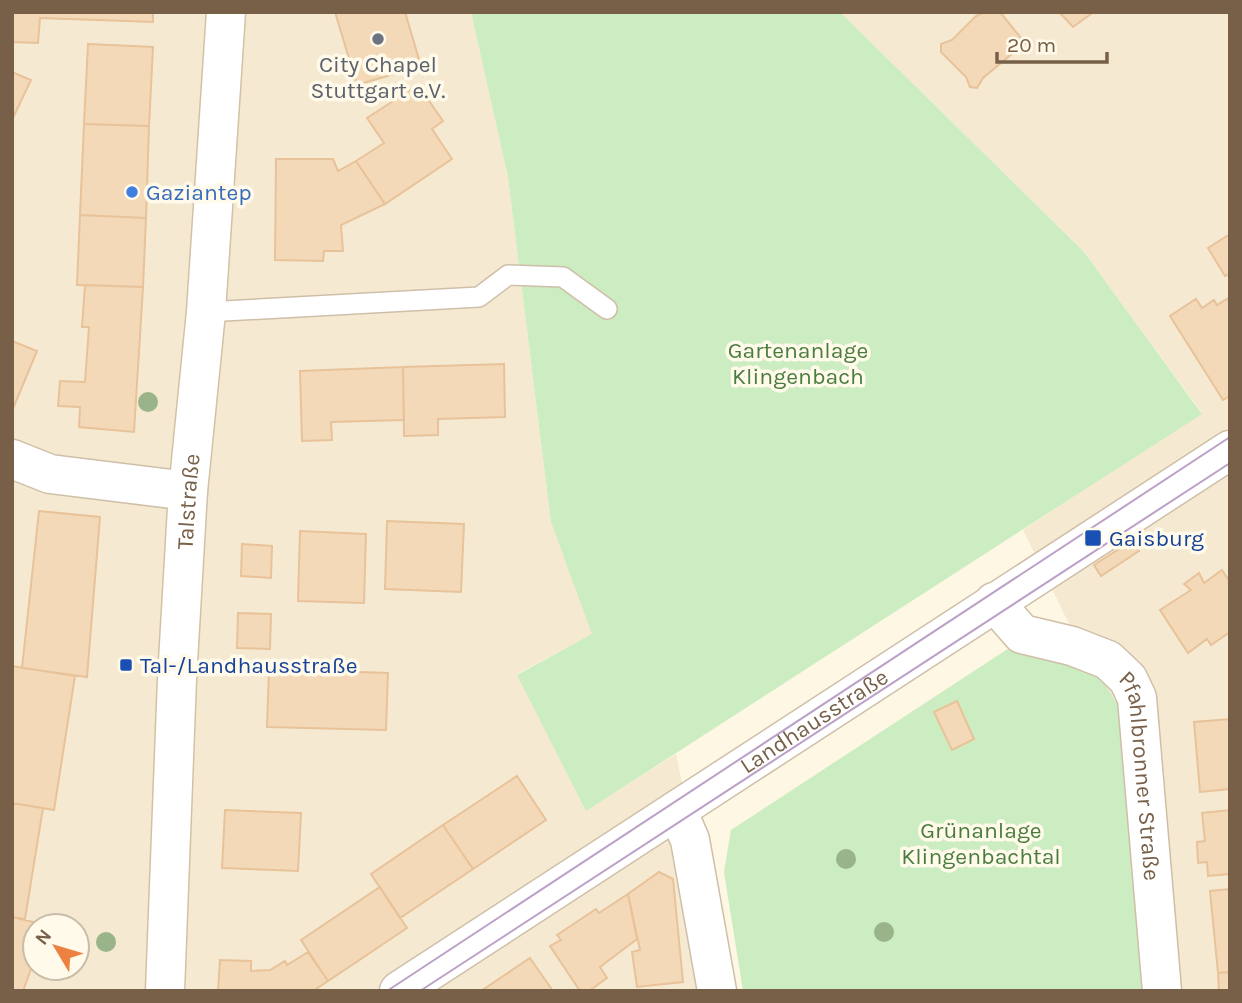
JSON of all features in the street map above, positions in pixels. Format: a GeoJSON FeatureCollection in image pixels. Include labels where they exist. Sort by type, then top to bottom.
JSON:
{"type":"FeatureCollection","features":[{"type":"Feature","properties":{"kind":"street","name":"Talstraße"},"geometry":{"type":"LineString","coordinates":[[165,991],[177,679],[188,491],[206,312],[226,12]]}},
{"type":"Feature","properties":{"kind":"street","name":"Landhausstraße"},"geometry":{"type":"LineString","coordinates":[[399,991],[1230,450]]}},
{"type":"Feature","properties":{"kind":"street"},"geometry":{"type":"LineString","coordinates":[[12,459],[50,474],[188,491]]}},
{"type":"Feature","properties":{"kind":"street","name":"Pfahlbronner Straße"},"geometry":{"type":"LineString","coordinates":[[994,602],[1022,634],[1072,646],[1108,660],[1128,679],[1137,698],[1162,991]]}},
{"type":"Feature","properties":{"kind":"street"},"geometry":{"type":"LineString","coordinates":[[677,810],[690,840],[717,991]]}},
{"type":"Feature","properties":{"kind":"lane"},"geometry":{"type":"LineString","coordinates":[[206,312],[478,297],[508,275],[563,277],[607,309]]}},
{"type":"Feature","properties":{"kind":"shaded area"},"geometry":{"type":"Polygon","coordinates":[[[12,12],[471,12],[508,177],[551,522],[593,634],[517,674],[586,810],[676,754],[724,991],[12,991],[12,12]]]}},
{"type":"Feature","properties":{"kind":"shaded area"},"geometry":{"type":"Polygon","coordinates":[[[840,12],[1230,12],[1230,991],[1145,991],[1075,636],[1023,530],[1202,413],[1084,252],[840,12]]]}},
{"type":"Feature","properties":{"kind":"green space","name":"Gartenanlage Klingenbach"},"geometry":{"type":"Polygon","coordinates":[[[471,12],[840,12],[1084,252],[1202,414],[586,811],[517,675],[592,634],[551,522],[508,177],[471,12]]]}},
{"type":"Feature","properties":{"kind":"green space","name":"Grünanlage Klingenbachtal"},"geometry":{"type":"Polygon","coordinates":[[[1035,631],[1075,636],[1121,710],[1145,991],[743,991],[724,872],[731,830],[1035,631]]]}},
{"type":"Feature","properties":{"kind":"building"},"geometry":{"type":"Polygon","coordinates":[[[12,12],[153,12],[153,22],[40,18],[38,43],[12,42],[12,12]]]}},
{"type":"Feature","properties":{"kind":"building","name":"City Chapel Stuttgart e.V."},"geometry":{"type":"Polygon","coordinates":[[[335,12],[405,12],[421,66],[357,85],[335,12]]]}},
{"type":"Feature","properties":{"kind":"building"},"geometry":{"type":"Polygon","coordinates":[[[985,12],[1000,12],[1025,43],[983,78],[977,88],[970,87],[966,77],[941,52],[941,44],[952,40],[976,16],[985,12]]]}},
{"type":"Feature","properties":{"kind":"building"},"geometry":{"type":"Polygon","coordinates":[[[1059,12],[1089,12],[1091,14],[1073,27],[1059,12]]]}},
{"type":"Feature","properties":{"kind":"building"},"geometry":{"type":"Polygon","coordinates":[[[88,44],[153,47],[149,126],[84,124],[88,44]]]}},
{"type":"Feature","properties":{"kind":"building"},"geometry":{"type":"Polygon","coordinates":[[[12,72],[31,80],[12,120],[12,72]]]}},
{"type":"Feature","properties":{"kind":"building"},"geometry":{"type":"Polygon","coordinates":[[[418,85],[443,121],[432,129],[452,159],[385,204],[356,161],[384,143],[367,118],[418,85]]]}},
{"type":"Feature","properties":{"kind":"building"},"geometry":{"type":"Polygon","coordinates":[[[84,124],[149,126],[146,218],[80,215],[84,124]]]}},
{"type":"Feature","properties":{"kind":"building"},"geometry":{"type":"Polygon","coordinates":[[[276,159],[333,159],[338,171],[356,161],[385,204],[341,225],[343,251],[324,251],[323,261],[275,260],[276,159]]]}},
{"type":"Feature","properties":{"kind":"building"},"geometry":{"type":"Polygon","coordinates":[[[80,215],[146,218],[143,287],[77,285],[80,215]]]}},
{"type":"Feature","properties":{"kind":"building"},"geometry":{"type":"Polygon","coordinates":[[[1230,234],[1230,274],[1225,276],[1208,248],[1230,234]]]}},
{"type":"Feature","properties":{"kind":"building"},"geometry":{"type":"Polygon","coordinates":[[[85,285],[143,287],[134,432],[79,427],[80,407],[58,406],[60,381],[85,382],[89,327],[82,327],[85,285]]]}},
{"type":"Feature","properties":{"kind":"building"},"geometry":{"type":"Polygon","coordinates":[[[1230,297],[1230,396],[1223,400],[1170,316],[1196,299],[1202,308],[1214,300],[1217,305],[1230,297]]]}},
{"type":"Feature","properties":{"kind":"building"},"geometry":{"type":"Polygon","coordinates":[[[12,341],[37,351],[12,411],[12,341]]]}},
{"type":"Feature","properties":{"kind":"building"},"geometry":{"type":"Polygon","coordinates":[[[504,364],[505,417],[438,419],[438,435],[404,436],[403,367],[504,364]]]}},
{"type":"Feature","properties":{"kind":"building"},"geometry":{"type":"Polygon","coordinates":[[[403,367],[404,420],[331,422],[332,440],[302,441],[300,371],[403,367]]]}},
{"type":"Feature","properties":{"kind":"building"},"geometry":{"type":"Polygon","coordinates":[[[39,511],[100,517],[87,677],[22,668],[39,511]]]}},
{"type":"Feature","properties":{"kind":"building"},"geometry":{"type":"Polygon","coordinates":[[[387,521],[464,524],[461,592],[385,589],[387,521]]]}},
{"type":"Feature","properties":{"kind":"building"},"geometry":{"type":"Polygon","coordinates":[[[300,531],[366,534],[364,603],[298,601],[300,531]]]}},
{"type":"Feature","properties":{"kind":"building"},"geometry":{"type":"Polygon","coordinates":[[[1133,540],[1139,551],[1101,576],[1094,565],[1133,540]]]}},
{"type":"Feature","properties":{"kind":"building"},"geometry":{"type":"Polygon","coordinates":[[[242,544],[272,546],[271,578],[241,576],[242,544]]]}},
{"type":"Feature","properties":{"kind":"building"},"geometry":{"type":"Polygon","coordinates":[[[1222,570],[1230,582],[1230,632],[1211,645],[1207,639],[1188,653],[1160,610],[1191,590],[1184,584],[1199,573],[1204,583],[1222,570]]]}},
{"type":"Feature","properties":{"kind":"building"},"geometry":{"type":"Polygon","coordinates":[[[238,613],[271,614],[270,649],[237,648],[238,613]]]}},
{"type":"Feature","properties":{"kind":"building"},"geometry":{"type":"Polygon","coordinates":[[[12,666],[75,676],[54,810],[12,803],[12,666]]]}},
{"type":"Feature","properties":{"kind":"building"},"geometry":{"type":"Polygon","coordinates":[[[269,669],[388,673],[386,730],[267,727],[269,669]]]}},
{"type":"Feature","properties":{"kind":"building"},"geometry":{"type":"Polygon","coordinates":[[[957,701],[974,739],[952,750],[934,712],[957,701]]]}},
{"type":"Feature","properties":{"kind":"building"},"geometry":{"type":"Polygon","coordinates":[[[1230,719],[1230,789],[1200,792],[1194,722],[1230,719]]]}},
{"type":"Feature","properties":{"kind":"building"},"geometry":{"type":"Polygon","coordinates":[[[517,776],[546,820],[473,869],[443,825],[517,776]]]}},
{"type":"Feature","properties":{"kind":"building"},"geometry":{"type":"Polygon","coordinates":[[[12,803],[43,808],[26,912],[21,912],[21,918],[12,917],[12,803]]]}},
{"type":"Feature","properties":{"kind":"building"},"geometry":{"type":"Polygon","coordinates":[[[225,810],[301,813],[298,871],[222,868],[225,810]]]}},
{"type":"Feature","properties":{"kind":"building"},"geometry":{"type":"Polygon","coordinates":[[[1230,810],[1230,874],[1208,876],[1207,862],[1198,863],[1197,842],[1205,841],[1202,813],[1230,810]]]}},
{"type":"Feature","properties":{"kind":"building"},"geometry":{"type":"Polygon","coordinates":[[[443,825],[473,869],[400,918],[371,874],[443,825]]]}},
{"type":"Feature","properties":{"kind":"building"},"geometry":{"type":"Polygon","coordinates":[[[659,872],[673,879],[683,982],[637,987],[632,952],[640,950],[628,894],[659,872]]]}},
{"type":"Feature","properties":{"kind":"building"},"geometry":{"type":"Polygon","coordinates":[[[380,887],[407,928],[328,981],[301,940],[380,887]]]}},
{"type":"Feature","properties":{"kind":"building"},"geometry":{"type":"Polygon","coordinates":[[[1230,889],[1230,972],[1218,973],[1210,891],[1230,889]]]}},
{"type":"Feature","properties":{"kind":"building"},"geometry":{"type":"Polygon","coordinates":[[[628,894],[637,939],[600,967],[607,978],[589,991],[580,991],[550,946],[561,940],[557,935],[596,909],[599,913],[628,894]]]}},
{"type":"Feature","properties":{"kind":"building"},"geometry":{"type":"Polygon","coordinates":[[[12,917],[21,919],[21,982],[26,982],[23,991],[12,991],[12,917]]]}},
{"type":"Feature","properties":{"kind":"building"},"geometry":{"type":"Polygon","coordinates":[[[308,952],[328,981],[313,991],[218,991],[220,960],[251,961],[251,971],[270,970],[285,961],[287,965],[308,952]]]}},
{"type":"Feature","properties":{"kind":"building"},"geometry":{"type":"Polygon","coordinates":[[[530,958],[553,991],[481,991],[530,958]]]}},
{"type":"Feature","properties":{"kind":"building"},"geometry":{"type":"Polygon","coordinates":[[[1230,972],[1230,991],[1219,991],[1218,973],[1230,972]]]}},
{"type":"Feature","properties":{"kind":"tram line"},"geometry":{"type":"LineString","coordinates":[[387,991],[1230,437]]}},
{"type":"Feature","properties":{"kind":"tram line"},"geometry":{"type":"LineString","coordinates":[[420,991],[1230,463]]}},
{"type":"Feature","properties":{"kind":"place","name":"City Chapel Stuttgart e.V."},"geometry":{"type":"Point","coordinates":[378,39]}},
{"type":"Feature","properties":{"kind":"place","name":"Gaziantep"},"geometry":{"type":"Point","coordinates":[132,192]}},
{"type":"Feature","properties":{"kind":"place","name":"Gaisburg"},"geometry":{"type":"Point","coordinates":[1093,538]}},
{"type":"Feature","properties":{"kind":"place","name":"Tal-/Landhausstraße"},"geometry":{"type":"Point","coordinates":[126,665]}}]}
